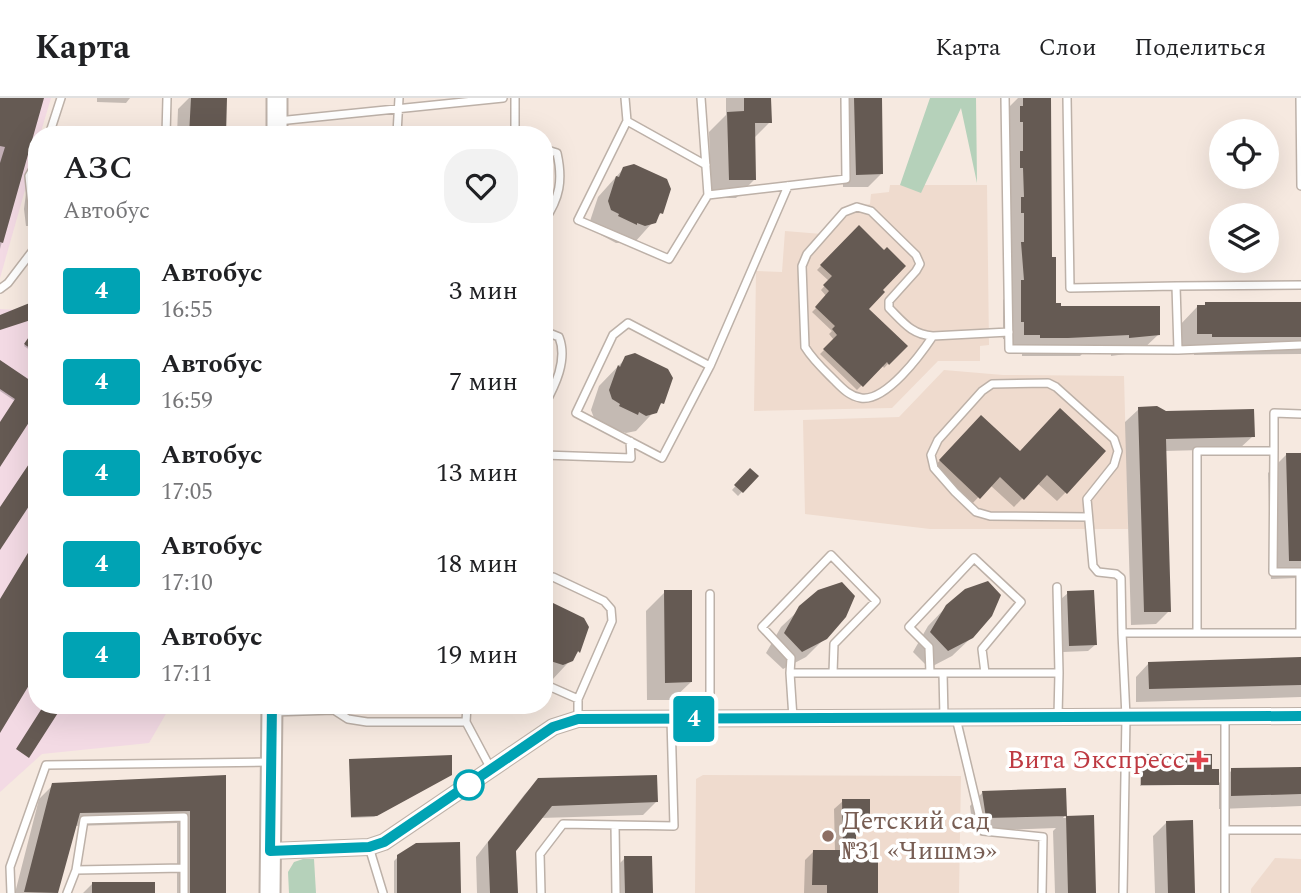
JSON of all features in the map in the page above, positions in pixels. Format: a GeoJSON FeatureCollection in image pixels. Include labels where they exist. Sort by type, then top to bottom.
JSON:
{"type":"FeatureCollection","features":[{"type":"Feature","properties":{"kind":"street"},"geometry":{"type":"LineString","coordinates":[[277,98],[277,126]]}},
{"type":"Feature","properties":{"kind":"street"},"geometry":{"type":"LineString","coordinates":[[270,893],[272,714]]}},
{"type":"Feature","properties":{"kind":"street"},"geometry":{"type":"LineString","coordinates":[[270,851],[369,847],[384,842],[553,727],[578,719],[1301,716]]}},
{"type":"Feature","properties":{"kind":"lane"},"geometry":{"type":"LineString","coordinates":[[52,126],[61,98]]}},
{"type":"Feature","properties":{"kind":"lane"},"geometry":{"type":"LineString","coordinates":[[166,126],[167,98]]}},
{"type":"Feature","properties":{"kind":"lane"},"geometry":{"type":"LineString","coordinates":[[397,126],[399,98]]}},
{"type":"Feature","properties":{"kind":"lane"},"geometry":{"type":"LineString","coordinates":[[290,126],[397,109],[503,98]]}},
{"type":"Feature","properties":{"kind":"lane"},"geometry":{"type":"LineString","coordinates":[[515,98],[515,126]]}},
{"type":"Feature","properties":{"kind":"lane"},"geometry":{"type":"LineString","coordinates":[[625,98],[627,121],[578,220],[669,259],[708,195],[701,98]]}},
{"type":"Feature","properties":{"kind":"lane"},"geometry":{"type":"LineString","coordinates":[[708,195],[846,179],[845,98]]}},
{"type":"Feature","properties":{"kind":"lane"},"geometry":{"type":"LineString","coordinates":[[1005,98],[1009,349],[1178,350],[1301,345]]}},
{"type":"Feature","properties":{"kind":"lane"},"geometry":{"type":"LineString","coordinates":[[1067,98],[1070,288],[1301,285]]}},
{"type":"Feature","properties":{"kind":"lane"},"geometry":{"type":"LineString","coordinates":[[1300,98],[1301,186]]}},
{"type":"Feature","properties":{"kind":"lane"},"geometry":{"type":"LineString","coordinates":[[627,121],[706,165]]}},
{"type":"Feature","properties":{"kind":"lane"},"geometry":{"type":"LineString","coordinates":[[553,152],[557,153],[561,172],[553,208]]}},
{"type":"Feature","properties":{"kind":"lane"},"geometry":{"type":"LineString","coordinates":[[710,366],[628,323],[613,335],[576,413],[662,458],[710,366],[788,186]]}},
{"type":"Feature","properties":{"kind":"lane"},"geometry":{"type":"LineString","coordinates":[[933,336],[922,352],[885,391],[872,397],[862,398],[847,393],[811,357],[806,347],[802,266],[807,254],[844,212],[857,207],[871,211],[916,255],[920,264],[916,271],[889,301],[890,308],[912,331],[933,336],[1009,332]]}},
{"type":"Feature","properties":{"kind":"lane"},"geometry":{"type":"LineString","coordinates":[[0,289],[8,283],[28,256]]}},
{"type":"Feature","properties":{"kind":"lane"},"geometry":{"type":"LineString","coordinates":[[1176,286],[1178,350]]}},
{"type":"Feature","properties":{"kind":"lane"},"geometry":{"type":"LineString","coordinates":[[553,335],[559,337],[564,351],[553,389]]}},
{"type":"Feature","properties":{"kind":"lane"},"geometry":{"type":"LineString","coordinates":[[1088,517],[990,516],[976,512],[934,468],[931,455],[938,440],[982,391],[992,384],[1048,383],[1056,387],[1114,439],[1118,451],[1114,465],[1087,499],[1093,566],[1098,572],[1116,574],[1121,578],[1126,717],[1123,893]]}},
{"type":"Feature","properties":{"kind":"lane"},"geometry":{"type":"LineString","coordinates":[[1122,633],[1300,633],[1300,572],[1273,572],[1274,412],[1301,414]]}},
{"type":"Feature","properties":{"kind":"lane"},"geometry":{"type":"LineString","coordinates":[[553,455],[631,458],[630,441]]}},
{"type":"Feature","properties":{"kind":"lane"},"geometry":{"type":"LineString","coordinates":[[1197,633],[1197,451],[1274,451]]}},
{"type":"Feature","properties":{"kind":"lane"},"geometry":{"type":"LineString","coordinates":[[793,718],[791,658],[762,627],[831,555],[876,601],[835,644],[833,673]]}},
{"type":"Feature","properties":{"kind":"lane"},"geometry":{"type":"LineString","coordinates":[[930,673],[929,647],[909,627],[974,558],[1021,602],[982,649],[985,673]]}},
{"type":"Feature","properties":{"kind":"lane"},"geometry":{"type":"LineString","coordinates":[[553,577],[604,601],[611,609],[612,621],[578,699],[578,719]]}},
{"type":"Feature","properties":{"kind":"lane"},"geometry":{"type":"LineString","coordinates":[[1057,587],[1058,717]]}},
{"type":"Feature","properties":{"kind":"lane"},"geometry":{"type":"LineString","coordinates":[[710,593],[710,718]]}},
{"type":"Feature","properties":{"kind":"lane"},"geometry":{"type":"LineString","coordinates":[[790,673],[1059,673]]}},
{"type":"Feature","properties":{"kind":"lane"},"geometry":{"type":"LineString","coordinates":[[943,673],[950,717],[983,831],[1043,837],[1042,893]]}},
{"type":"Feature","properties":{"kind":"lane"},"geometry":{"type":"LineString","coordinates":[[553,688],[578,699]]}},
{"type":"Feature","properties":{"kind":"lane"},"geometry":{"type":"LineString","coordinates":[[342,714],[348,719],[367,722],[466,722]]}},
{"type":"Feature","properties":{"kind":"lane"},"geometry":{"type":"LineString","coordinates":[[466,714],[466,722],[491,769]]}},
{"type":"Feature","properties":{"kind":"lane"},"geometry":{"type":"LineString","coordinates":[[1225,716],[1225,893]]}},
{"type":"Feature","properties":{"kind":"lane"},"geometry":{"type":"LineString","coordinates":[[541,893],[540,854],[563,824],[674,826],[671,719]]}},
{"type":"Feature","properties":{"kind":"lane"},"geometry":{"type":"LineString","coordinates":[[11,893],[10,867],[46,765],[271,762]]}},
{"type":"Feature","properties":{"kind":"lane"},"geometry":{"type":"LineString","coordinates":[[66,893],[76,870],[84,820],[184,817],[184,893]]}},
{"type":"Feature","properties":{"kind":"lane"},"geometry":{"type":"LineString","coordinates":[[615,825],[616,893]]}},
{"type":"Feature","properties":{"kind":"lane"},"geometry":{"type":"LineString","coordinates":[[1226,830],[1301,830]]}},
{"type":"Feature","properties":{"kind":"lane"},"geometry":{"type":"LineString","coordinates":[[369,847],[383,893]]}},
{"type":"Feature","properties":{"kind":"lane"},"geometry":{"type":"LineString","coordinates":[[0,867],[10,867]]}},
{"type":"Feature","properties":{"kind":"lane"},"geometry":{"type":"LineString","coordinates":[[76,870],[184,868]]}},
{"type":"Feature","properties":{"kind":"shaded area"},"geometry":{"type":"Polygon","coordinates":[[[0,98],[51,98],[43,126],[28,126],[28,180],[0,278],[0,98]]]}},
{"type":"Feature","properties":{"kind":"shaded area"},"geometry":{"type":"Polygon","coordinates":[[[890,185],[987,185],[989,345],[980,346],[980,361],[938,361],[892,408],[754,411],[756,271],[782,272],[785,231],[822,234],[844,208],[870,204],[871,194],[889,192],[890,185]]]}},
{"type":"Feature","properties":{"kind":"shaded area"},"geometry":{"type":"Polygon","coordinates":[[[0,309],[28,311],[28,714],[166,714],[149,743],[42,754],[0,792],[0,309]]]}},
{"type":"Feature","properties":{"kind":"shaded area"},"geometry":{"type":"Polygon","coordinates":[[[944,370],[1003,375],[1124,376],[1128,529],[930,529],[805,514],[803,420],[899,417],[944,370]]]}},
{"type":"Feature","properties":{"kind":"shaded area","name":"Детский сад №31 «Чишмэ»"},"geometry":{"type":"Polygon","coordinates":[[[703,775],[961,776],[959,893],[695,893],[696,779],[703,775]]]}},
{"type":"Feature","properties":{"kind":"shaded area"},"geometry":{"type":"Polygon","coordinates":[[[1275,858],[1301,859],[1301,893],[1251,893],[1251,889],[1275,858]]]}},
{"type":"Feature","properties":{"kind":"green space"},"geometry":{"type":"Polygon","coordinates":[[[930,98],[976,98],[977,183],[961,108],[921,193],[900,185],[930,98]]]}},
{"type":"Feature","properties":{"kind":"green space"},"geometry":{"type":"Polygon","coordinates":[[[314,859],[316,893],[289,893],[288,872],[294,862],[314,859]]]}},
{"type":"Feature","properties":{"kind":"building"},"geometry":{"type":"Polygon","coordinates":[[[0,98],[44,98],[36,126],[28,126],[28,155],[3,243],[0,242],[0,163],[5,147],[0,146],[0,98]]]}},
{"type":"Feature","properties":{"kind":"building"},"geometry":{"type":"Polygon","coordinates":[[[191,98],[227,98],[226,126],[189,126],[191,98]]]}},
{"type":"Feature","properties":{"kind":"building"},"geometry":{"type":"Polygon","coordinates":[[[744,98],[771,98],[772,123],[755,123],[756,180],[729,180],[727,112],[744,111],[744,98]]]}},
{"type":"Feature","properties":{"kind":"building"},"geometry":{"type":"Polygon","coordinates":[[[854,98],[882,98],[883,174],[856,175],[854,98]]]}},
{"type":"Feature","properties":{"kind":"building"},"geometry":{"type":"Polygon","coordinates":[[[1023,98],[1051,98],[1052,257],[1056,257],[1056,303],[1061,303],[1061,306],[1160,306],[1160,335],[1129,338],[1129,335],[1040,338],[1040,335],[1024,335],[1024,322],[1021,322],[1021,280],[1024,280],[1021,242],[1024,242],[1024,213],[1021,213],[1021,197],[1024,197],[1023,168],[1020,168],[1023,122],[1020,122],[1020,106],[1023,106],[1023,98]]]}},
{"type":"Feature","properties":{"kind":"building"},"geometry":{"type":"Polygon","coordinates":[[[634,164],[667,179],[671,189],[663,214],[660,213],[656,223],[645,226],[618,216],[619,214],[611,210],[608,201],[616,176],[619,177],[623,167],[634,164]]]}},
{"type":"Feature","properties":{"kind":"building"},"geometry":{"type":"Polygon","coordinates":[[[859,225],[884,250],[887,247],[906,266],[869,309],[908,346],[889,365],[887,362],[863,387],[823,349],[837,335],[832,329],[835,326],[815,307],[829,291],[823,285],[832,276],[820,265],[859,225]]]}},
{"type":"Feature","properties":{"kind":"building"},"geometry":{"type":"Polygon","coordinates":[[[1205,302],[1301,302],[1301,337],[1212,337],[1212,334],[1197,334],[1197,305],[1205,305],[1205,302]]]}},
{"type":"Feature","properties":{"kind":"building"},"geometry":{"type":"Polygon","coordinates":[[[28,304],[28,321],[0,330],[0,315],[28,304]]]}},
{"type":"Feature","properties":{"kind":"building"},"geometry":{"type":"Polygon","coordinates":[[[635,353],[668,369],[673,378],[664,404],[661,403],[657,413],[646,416],[619,406],[620,404],[612,399],[609,390],[618,365],[620,367],[625,356],[635,353]]]}},
{"type":"Feature","properties":{"kind":"building"},"geometry":{"type":"Polygon","coordinates":[[[0,360],[28,379],[28,424],[0,467],[0,422],[15,399],[0,389],[0,360]]]}},
{"type":"Feature","properties":{"kind":"building"},"geometry":{"type":"Polygon","coordinates":[[[1157,406],[1166,411],[1254,409],[1255,437],[1166,439],[1171,612],[1144,612],[1138,407],[1157,406]]]}},
{"type":"Feature","properties":{"kind":"building"},"geometry":{"type":"Polygon","coordinates":[[[1060,408],[1106,451],[1067,494],[1047,475],[1024,500],[1000,477],[980,499],[939,460],[981,415],[1020,451],[1060,408]]]}},
{"type":"Feature","properties":{"kind":"building"},"geometry":{"type":"Polygon","coordinates":[[[1286,453],[1301,453],[1301,561],[1289,561],[1286,453]]]}},
{"type":"Feature","properties":{"kind":"building"},"geometry":{"type":"Polygon","coordinates":[[[28,465],[28,508],[0,550],[0,507],[28,465]]]}},
{"type":"Feature","properties":{"kind":"building"},"geometry":{"type":"Polygon","coordinates":[[[750,468],[759,476],[743,493],[734,485],[750,468]]]}},
{"type":"Feature","properties":{"kind":"building"},"geometry":{"type":"Polygon","coordinates":[[[28,553],[28,687],[0,733],[0,599],[28,553]]]}},
{"type":"Feature","properties":{"kind":"building"},"geometry":{"type":"Polygon","coordinates":[[[988,581],[1001,595],[992,616],[973,638],[948,651],[930,632],[946,605],[965,589],[988,581]]]}},
{"type":"Feature","properties":{"kind":"building"},"geometry":{"type":"Polygon","coordinates":[[[842,582],[855,596],[846,617],[827,639],[802,652],[784,633],[799,606],[818,590],[842,582]]]}},
{"type":"Feature","properties":{"kind":"building"},"geometry":{"type":"Polygon","coordinates":[[[664,590],[692,590],[692,682],[665,683],[664,590]]]}},
{"type":"Feature","properties":{"kind":"building"},"geometry":{"type":"Polygon","coordinates":[[[1094,590],[1097,645],[1069,646],[1067,591],[1094,590]]]}},
{"type":"Feature","properties":{"kind":"building"},"geometry":{"type":"Polygon","coordinates":[[[553,603],[584,618],[589,627],[580,653],[578,651],[573,661],[563,665],[553,662],[553,603]]]}},
{"type":"Feature","properties":{"kind":"building"},"geometry":{"type":"Polygon","coordinates":[[[1301,657],[1301,685],[1149,689],[1148,662],[1301,657]]]}},
{"type":"Feature","properties":{"kind":"building"},"geometry":{"type":"Polygon","coordinates":[[[38,714],[57,714],[29,758],[16,749],[38,714]]]}},
{"type":"Feature","properties":{"kind":"building"},"geometry":{"type":"Polygon","coordinates":[[[1141,754],[1212,754],[1212,769],[1219,769],[1219,785],[1141,785],[1141,754]]]}},
{"type":"Feature","properties":{"kind":"building"},"geometry":{"type":"Polygon","coordinates":[[[452,755],[452,775],[377,816],[351,817],[349,759],[452,755]]]}},
{"type":"Feature","properties":{"kind":"building"},"geometry":{"type":"Polygon","coordinates":[[[1301,767],[1301,794],[1231,796],[1231,768],[1301,767]]]}},
{"type":"Feature","properties":{"kind":"building"},"geometry":{"type":"Polygon","coordinates":[[[226,775],[226,893],[190,893],[190,811],[80,813],[58,893],[24,892],[52,783],[226,775]]]}},
{"type":"Feature","properties":{"kind":"building"},"geometry":{"type":"Polygon","coordinates":[[[657,775],[658,802],[552,806],[516,851],[518,893],[490,893],[488,842],[538,778],[657,775]]]}},
{"type":"Feature","properties":{"kind":"building"},"geometry":{"type":"Polygon","coordinates":[[[1066,788],[1067,816],[986,818],[982,791],[1066,788]]]}},
{"type":"Feature","properties":{"kind":"building"},"geometry":{"type":"Polygon","coordinates":[[[842,799],[870,799],[870,826],[856,826],[856,850],[878,851],[878,893],[827,893],[827,885],[812,885],[813,850],[843,850],[842,799]]]}},
{"type":"Feature","properties":{"kind":"building"},"geometry":{"type":"Polygon","coordinates":[[[1094,815],[1096,893],[1068,893],[1066,816],[1094,815]]]}},
{"type":"Feature","properties":{"kind":"building"},"geometry":{"type":"Polygon","coordinates":[[[1193,820],[1195,893],[1168,893],[1166,821],[1193,820]]]}},
{"type":"Feature","properties":{"kind":"building"},"geometry":{"type":"Polygon","coordinates":[[[460,842],[461,893],[397,893],[397,855],[416,843],[460,842]]]}},
{"type":"Feature","properties":{"kind":"building"},"geometry":{"type":"Polygon","coordinates":[[[624,856],[652,856],[653,893],[625,893],[624,856]]]}},
{"type":"Feature","properties":{"kind":"building"},"geometry":{"type":"Polygon","coordinates":[[[92,882],[155,882],[155,893],[92,893],[92,882]]]}},
{"type":"Feature","properties":{"kind":"bus line","name":"4"},"geometry":{"type":"LineString","coordinates":[[272,714],[270,851],[369,847],[384,842],[553,727],[578,719],[1301,716]]}},
{"type":"Feature","properties":{"kind":"place","name":"Вита Экспресс"},"geometry":{"type":"Point","coordinates":[1199,760]}},
{"type":"Feature","properties":{"kind":"place","name":"Детский сад №31 «Чишмэ»"},"geometry":{"type":"Point","coordinates":[828,836]}}]}
